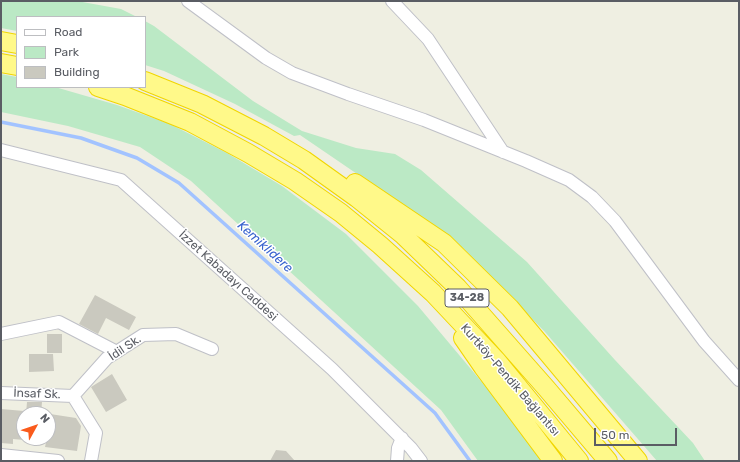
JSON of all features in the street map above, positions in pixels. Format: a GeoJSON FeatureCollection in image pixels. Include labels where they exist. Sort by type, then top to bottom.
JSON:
{"type":"FeatureCollection","features":[{"type":"Feature","properties":{"kind":"highway"},"geometry":{"type":"LineString","coordinates":[[1,41],[16,44]]}},
{"type":"Feature","properties":{"kind":"highway"},"geometry":{"type":"LineString","coordinates":[[1,63],[16,66]]}},
{"type":"Feature","properties":{"kind":"highway","name":"Kurtköy-Pendik Bağlantısı"},"geometry":{"type":"LineString","coordinates":[[146,81],[202,104],[264,136],[304,160],[357,198],[403,235],[458,288],[608,461]]}},
{"type":"Feature","properties":{"kind":"highway","name":"Kurtköy-Pendik Bağlantısı"},"geometry":{"type":"LineString","coordinates":[[101,88],[190,122],[248,153],[295,181],[341,213],[375,240],[433,293],[497,361],[579,461]]}},
{"type":"Feature","properties":{"kind":"highway"},"geometry":{"type":"LineString","coordinates":[[304,160],[349,179],[444,243],[510,308],[638,461]]}},
{"type":"Feature","properties":{"kind":"highway"},"geometry":{"type":"LineString","coordinates":[[433,293],[483,367],[553,461]]}},
{"type":"Feature","properties":{"kind":"highway"},"geometry":{"type":"LineString","coordinates":[[529,330],[648,461]]}},
{"type":"Feature","properties":{"kind":"street"},"geometry":{"type":"LineString","coordinates":[[188,1],[266,58],[292,73],[424,120],[569,180],[592,197],[615,221],[704,341],[739,380]]}},
{"type":"Feature","properties":{"kind":"street"},"geometry":{"type":"LineString","coordinates":[[392,1],[428,40],[503,152]]}},
{"type":"Feature","properties":{"kind":"street","name":"İzzet Kabadayı Caddesi"},"geometry":{"type":"LineString","coordinates":[[1,150],[121,180],[332,369],[402,438],[421,461]]}},
{"type":"Feature","properties":{"kind":"street"},"geometry":{"type":"LineString","coordinates":[[1,334],[59,322],[117,352]]}},
{"type":"Feature","properties":{"kind":"street","name":"İdil Sk."},"geometry":{"type":"LineString","coordinates":[[73,396],[108,358],[144,335],[176,334],[212,349]]}},
{"type":"Feature","properties":{"kind":"street","name":"İnsaf Sk."},"geometry":{"type":"LineString","coordinates":[[1,393],[73,396]]}},
{"type":"Feature","properties":{"kind":"street"},"geometry":{"type":"LineString","coordinates":[[73,396],[96,433],[91,461]]}},
{"type":"Feature","properties":{"kind":"street"},"geometry":{"type":"LineString","coordinates":[[397,461],[398,448],[402,438]]}},
{"type":"Feature","properties":{"kind":"street"},"geometry":{"type":"LineString","coordinates":[[1,455],[58,461]]}},
{"type":"Feature","properties":{"kind":"green space"},"geometry":{"type":"Polygon","coordinates":[[[1,1],[77,1],[121,9],[135,16],[16,16],[16,31],[1,28],[1,1]]]}},
{"type":"Feature","properties":{"kind":"green space"},"geometry":{"type":"Polygon","coordinates":[[[146,22],[154,26],[253,101],[302,131],[356,148],[395,154],[421,170],[527,262],[615,360],[693,443],[705,461],[657,461],[545,332],[464,249],[300,135],[294,136],[235,104],[164,71],[146,65],[146,22]]]}},
{"type":"Feature","properties":{"kind":"green space"},"geometry":{"type":"Polygon","coordinates":[[[1,74],[16,77],[16,88],[58,88],[117,105],[170,124],[227,153],[282,186],[346,234],[418,306],[533,443],[546,461],[478,461],[441,410],[191,181],[140,147],[68,126],[1,112],[1,74]]]}},
{"type":"Feature","properties":{"kind":"building"},"geometry":{"type":"Polygon","coordinates":[[[95,295],[136,317],[129,330],[106,318],[98,334],[79,324],[95,295]]]}},
{"type":"Feature","properties":{"kind":"building"},"geometry":{"type":"Polygon","coordinates":[[[47,334],[62,334],[62,353],[47,353],[47,334]]]}},
{"type":"Feature","properties":{"kind":"building"},"geometry":{"type":"Polygon","coordinates":[[[29,354],[53,354],[54,371],[29,372],[29,354]]]}},
{"type":"Feature","properties":{"kind":"building"},"geometry":{"type":"Polygon","coordinates":[[[112,374],[127,400],[106,412],[91,387],[112,374]]]}},
{"type":"Feature","properties":{"kind":"building"},"geometry":{"type":"Polygon","coordinates":[[[27,402],[42,402],[42,406],[27,406],[27,402]]]}},
{"type":"Feature","properties":{"kind":"building"},"geometry":{"type":"Polygon","coordinates":[[[1,409],[16,410],[16,439],[13,439],[13,444],[1,443],[1,409]]]}},
{"type":"Feature","properties":{"kind":"building"},"geometry":{"type":"Polygon","coordinates":[[[56,415],[76,418],[81,426],[77,451],[45,447],[56,446],[56,415]]]}},
{"type":"Feature","properties":{"kind":"building"},"geometry":{"type":"Polygon","coordinates":[[[276,450],[286,451],[295,461],[270,461],[276,450]]]}},
{"type":"Feature","properties":{"kind":"waterway","name":"Kemiklidere"},"geometry":{"type":"LineString","coordinates":[[1,122],[81,138],[137,158],[179,183],[435,413],[470,461]]}}]}
